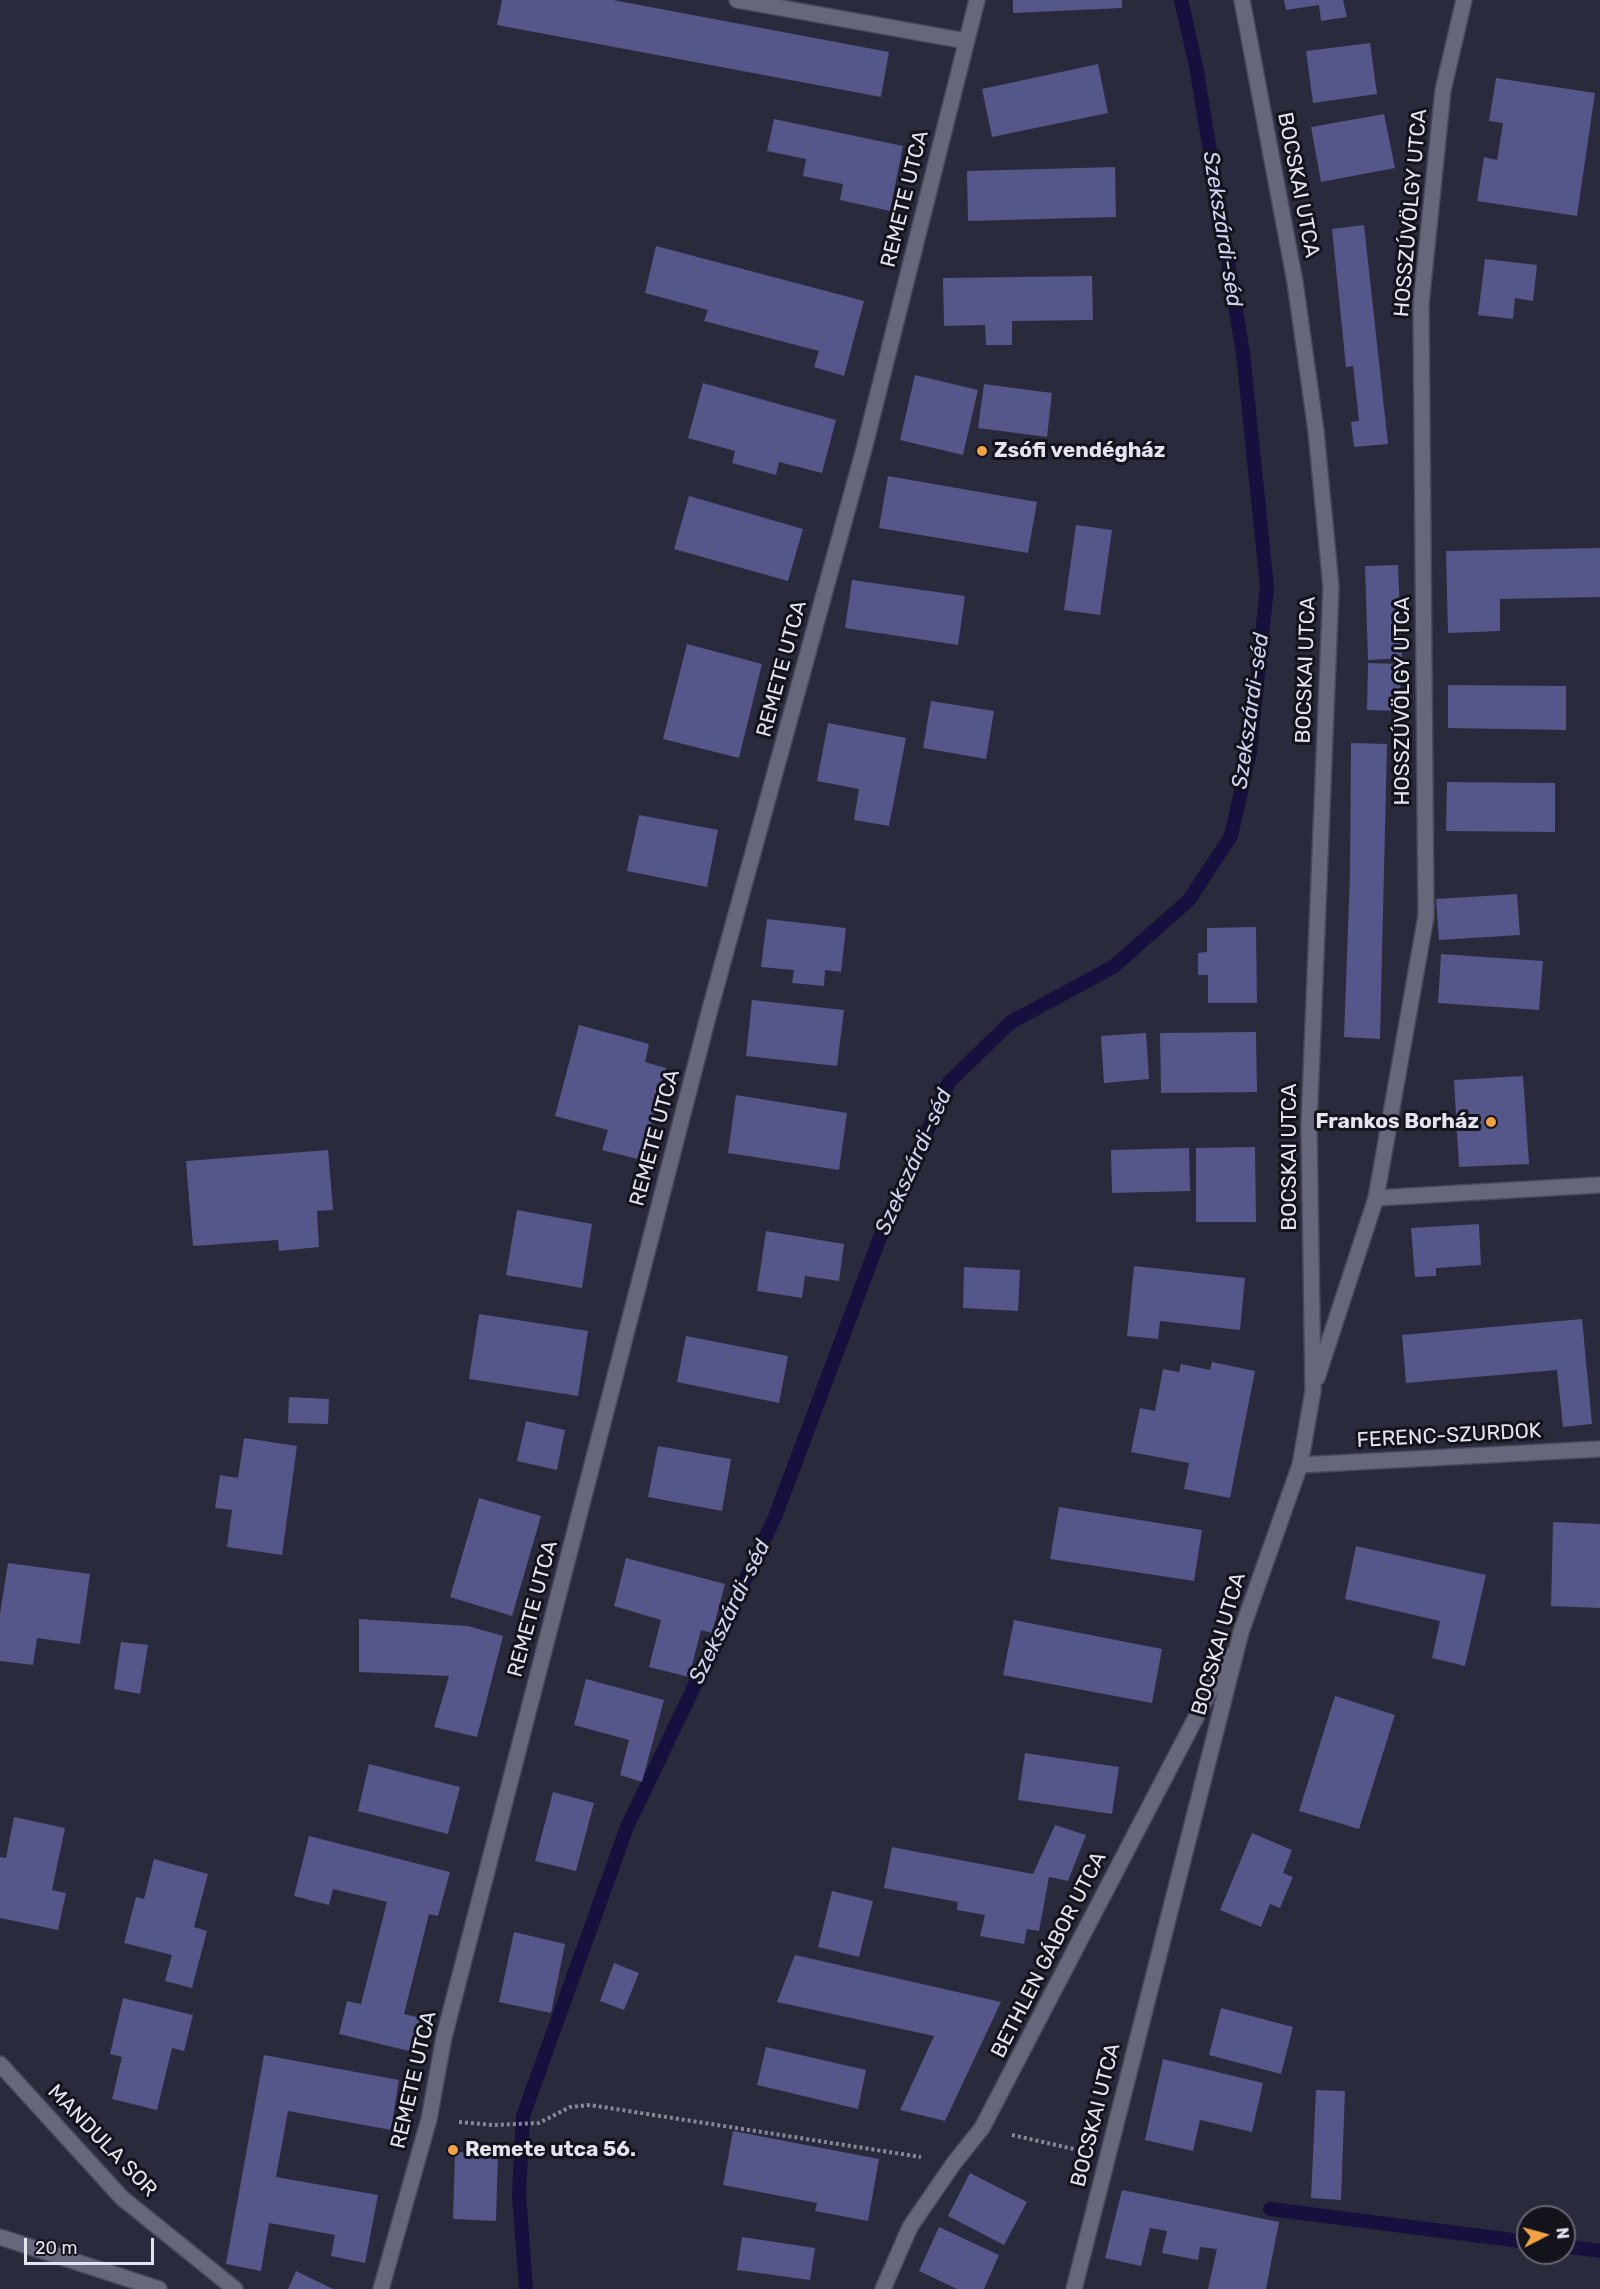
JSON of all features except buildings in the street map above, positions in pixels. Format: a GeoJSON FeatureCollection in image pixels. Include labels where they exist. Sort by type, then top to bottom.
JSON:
{"type":"FeatureCollection","features":[{"type":"Feature","properties":{"kind":"street"},"geometry":{"type":"LineString","coordinates":[[737,0],[966,41]]}},
{"type":"Feature","properties":{"kind":"street","name":"REMETE UTCA"},"geometry":{"type":"LineString","coordinates":[[381,2289],[429,2119],[444,2037],[710,1009],[864,449],[977,0]]}},
{"type":"Feature","properties":{"kind":"street","name":"BOCSKAI UTCA"},"geometry":{"type":"LineString","coordinates":[[1074,2289],[1241,1632],[1300,1465],[1313,1391],[1309,1124],[1331,587],[1316,431],[1295,282],[1242,0]]}},
{"type":"Feature","properties":{"kind":"street","name":"HOSSZÚVÖLGY UTCA"},"geometry":{"type":"LineString","coordinates":[[1313,1391],[1376,1198],[1426,915],[1421,304],[1443,90],[1464,0]]}},
{"type":"Feature","properties":{"kind":"street"},"geometry":{"type":"LineString","coordinates":[[1376,1198],[1600,1185]]}},
{"type":"Feature","properties":{"kind":"street","name":"FERENC-SZURDOK"},"geometry":{"type":"LineString","coordinates":[[1300,1465],[1600,1449]]}},
{"type":"Feature","properties":{"kind":"street","name":"BETHLEN GÁBOR UTCA"},"geometry":{"type":"LineString","coordinates":[[883,2289],[910,2227],[954,2163],[982,2128],[1241,1632]]}},
{"type":"Feature","properties":{"kind":"street","name":"MANDULA SOR"},"geometry":{"type":"LineString","coordinates":[[0,2064],[123,2198],[235,2289]]}},
{"type":"Feature","properties":{"kind":"street"},"geometry":{"type":"LineString","coordinates":[[0,2237],[159,2289]]}},
{"type":"Feature","properties":{"kind":"path"},"geometry":{"type":"LineString","coordinates":[[493,2125],[539,2123],[570,2107],[590,2105],[876,2148],[954,2163]]}},
{"type":"Feature","properties":{"kind":"path"},"geometry":{"type":"LineString","coordinates":[[982,2128],[1106,2156]]}},
{"type":"Feature","properties":{"kind":"waterway","name":"Szekszárdi-séd"},"geometry":{"type":"LineString","coordinates":[[526,2289],[519,2194],[523,2116],[627,1827],[775,1517],[879,1240],[949,1082],[1011,1022],[1113,967],[1189,900],[1231,836],[1250,752],[1267,587],[1243,353],[1196,66],[1181,0]]}},
{"type":"Feature","properties":{"kind":"waterway"},"geometry":{"type":"LineString","coordinates":[[1270,2209],[1516,2240]]}},
{"type":"Feature","properties":{"kind":"waterway"},"geometry":{"type":"LineString","coordinates":[[1576,2248],[1600,2251]]}},
{"type":"Feature","properties":{"kind":"place","name":"Zsófi vendégház"},"geometry":{"type":"Point","coordinates":[982,451]}},
{"type":"Feature","properties":{"kind":"place","name":"Frankos Borház"},"geometry":{"type":"Point","coordinates":[1491,1122]}},
{"type":"Feature","properties":{"kind":"place","name":"Remete utca 56."},"geometry":{"type":"Point","coordinates":[453,2150]}}]}
